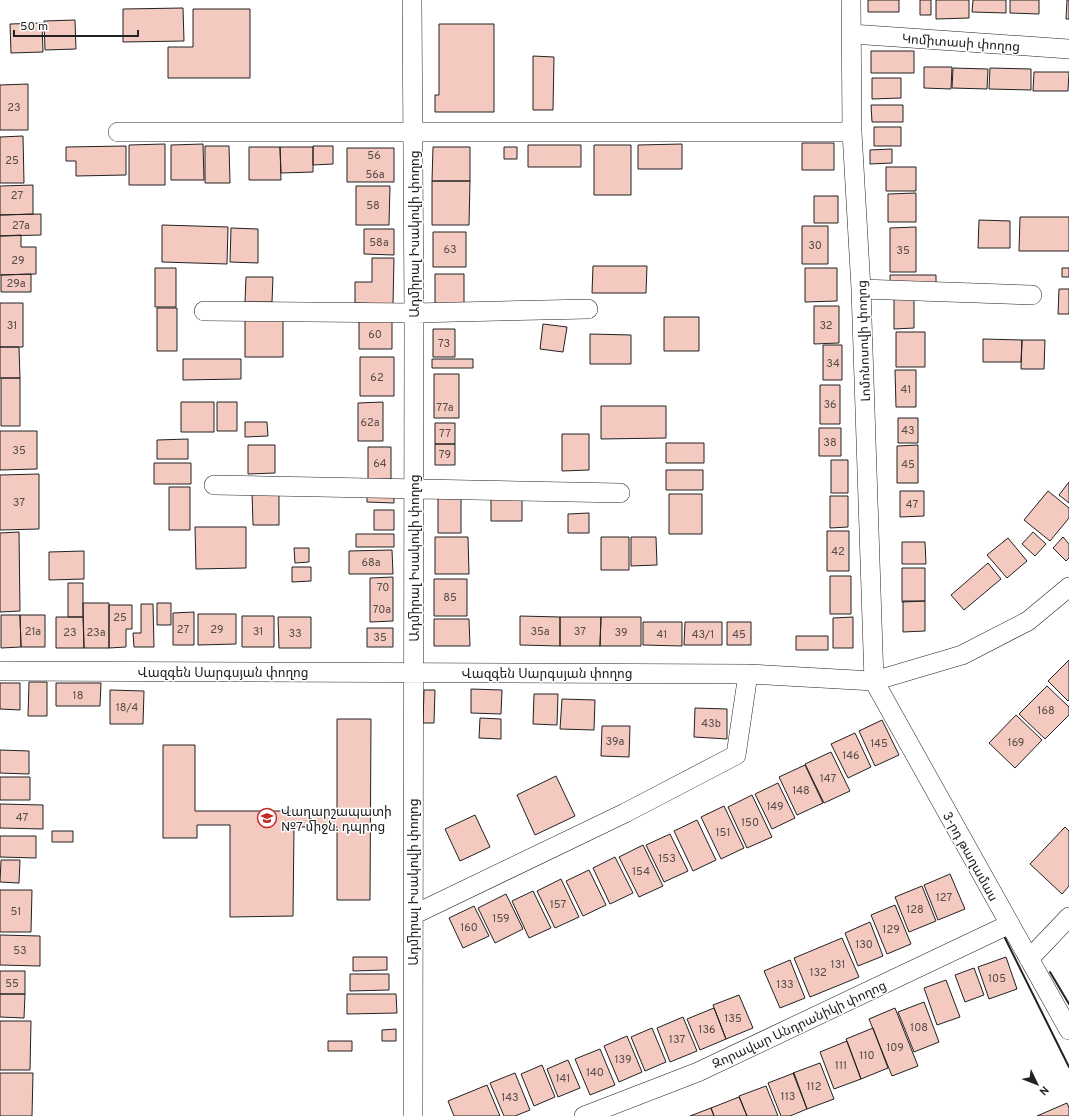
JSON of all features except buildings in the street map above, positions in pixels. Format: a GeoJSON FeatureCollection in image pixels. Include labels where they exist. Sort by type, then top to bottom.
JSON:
{"type":"FeatureCollection","features":[{"type":"Feature","properties":{"kind":"street","name":"Ադմիրալ Իսակովի փողոց"},"geometry":{"type":"LineString","coordinates":[[412,0],[414,132],[413,1116]]}},
{"type":"Feature","properties":{"kind":"street","name":"Լոմոնոսովի փողոց"},"geometry":{"type":"LineString","coordinates":[[851,0],[852,132],[861,289],[874,681]]}},
{"type":"Feature","properties":{"kind":"street","name":"Կոմիտասի փողոց"},"geometry":{"type":"LineString","coordinates":[[852,34],[1069,49]]}},
{"type":"Feature","properties":{"kind":"street"},"geometry":{"type":"LineString","coordinates":[[118,132],[852,132]]}},
{"type":"Feature","properties":{"kind":"street"},"geometry":{"type":"LineString","coordinates":[[861,289],[1032,295]]}},
{"type":"Feature","properties":{"kind":"street"},"geometry":{"type":"LineString","coordinates":[[204,311],[414,313],[588,309]]}},
{"type":"Feature","properties":{"kind":"street"},"geometry":{"type":"LineString","coordinates":[[214,485],[620,493]]}},
{"type":"Feature","properties":{"kind":"street","name":"Վազգեն Սարգսյան փողոց"},"geometry":{"type":"LineString","coordinates":[[0,671],[748,674],[874,681],[962,655],[1028,621],[1069,587]]}},
{"type":"Feature","properties":{"kind":"street"},"geometry":{"type":"LineString","coordinates":[[413,915],[625,813],[736,755],[748,674]]}},
{"type":"Feature","properties":{"kind":"street","name":"3-րդ թաղամաս"},"geometry":{"type":"LineString","coordinates":[[874,681],[1069,1030]]}},
{"type":"Feature","properties":{"kind":"street"},"geometry":{"type":"LineString","coordinates":[[1029,959],[1069,917]]}},
{"type":"Feature","properties":{"kind":"street","name":"Զորավար Անդրանիկի փողոց"},"geometry":{"type":"LineString","coordinates":[[584,1116],[698,1072],[1010,924]]}},
{"type":"Feature","properties":{"kind":"wall"},"geometry":{"type":"LineString","coordinates":[[1005,938],[1069,1067]]}},
{"type":"Feature","properties":{"kind":"wall"},"geometry":{"type":"LineString","coordinates":[[1050,972],[1069,1004]]}},
{"type":"Feature","properties":{"kind":"place","name":"Վաղարշապատի №7 միջն. դպրոց"},"geometry":{"type":"Point","coordinates":[267,818]}}]}
